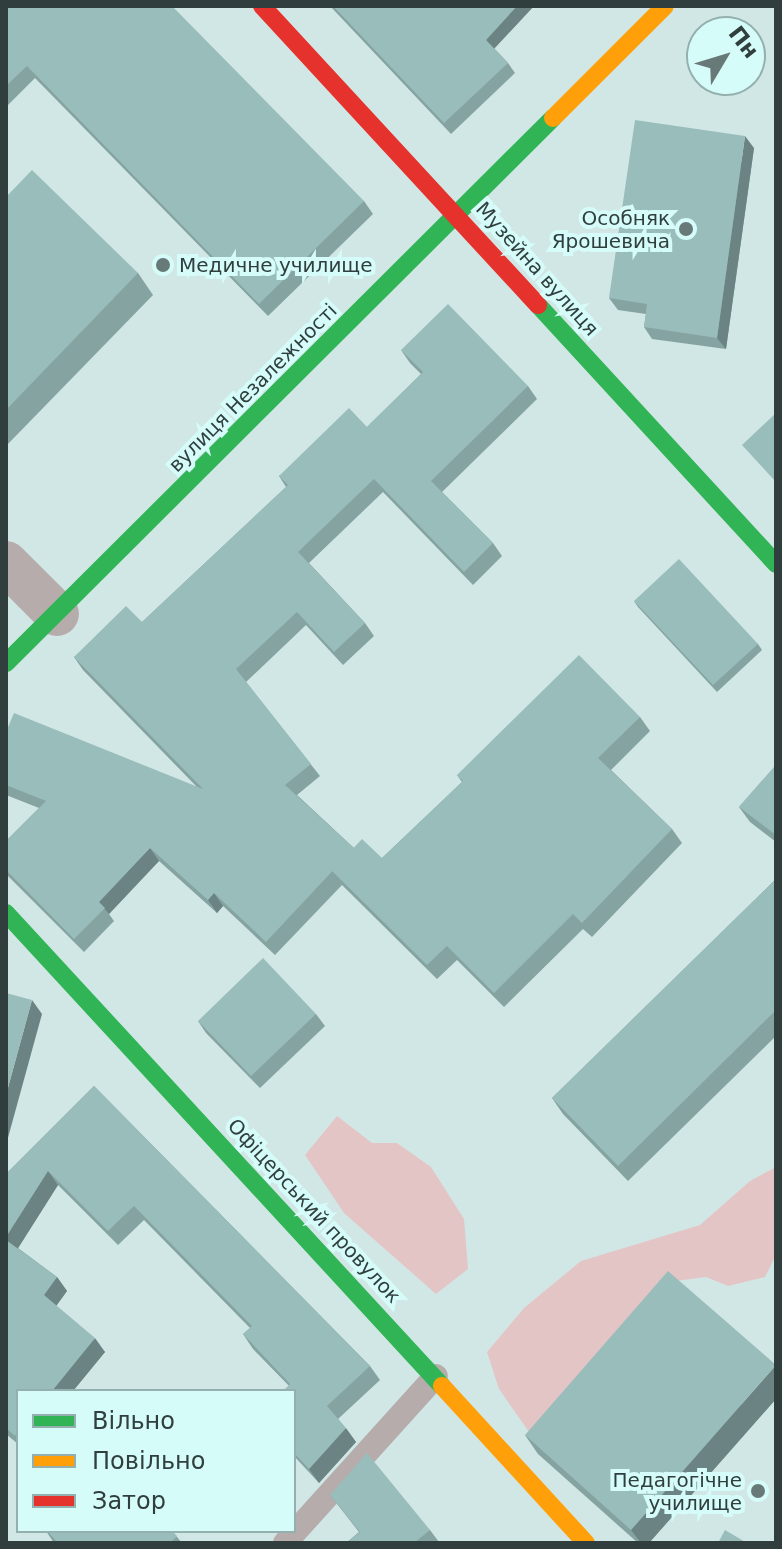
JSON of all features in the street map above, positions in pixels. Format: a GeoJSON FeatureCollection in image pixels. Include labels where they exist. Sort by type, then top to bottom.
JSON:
{"type":"FeatureCollection","features":[{"type":"Feature","properties":{"kind":"street","name":"Музейна вулиця"},"geometry":{"type":"LineString","coordinates":[[262,6],[458,215],[776,564]]}},
{"type":"Feature","properties":{"kind":"street","name":"вулиця Незалежності"},"geometry":{"type":"LineString","coordinates":[[6,663],[665,6]]}},
{"type":"Feature","properties":{"kind":"street"},"geometry":{"type":"LineString","coordinates":[[6,563],[57,614]]}},
{"type":"Feature","properties":{"kind":"street","name":"Офіцерський провулок"},"geometry":{"type":"LineString","coordinates":[[6,913],[436,1376],[586,1543]]}},
{"type":"Feature","properties":{"kind":"lane"},"geometry":{"type":"LineString","coordinates":[[296,1531],[436,1376]]}},
{"type":"Feature","properties":{"kind":"shaded area"},"geometry":{"type":"Polygon","coordinates":[[[337,1116],[372,1143],[397,1143],[431,1167],[464,1219],[468,1269],[436,1294],[344,1213],[305,1155],[337,1116]]]}},
{"type":"Feature","properties":{"kind":"shaded area"},"geometry":{"type":"Polygon","coordinates":[[[776,1167],[776,1255],[765,1277],[728,1286],[706,1277],[668,1282],[529,1432],[499,1389],[487,1352],[524,1308],[581,1261],[700,1225],[750,1181],[776,1167]]]}},
{"type":"Feature","properties":{"kind":"building"},"geometry":{"type":"Polygon","coordinates":[[[6,6],[172,6],[364,201],[259,304],[27,66],[6,86],[6,6]]]}},
{"type":"Feature","properties":{"kind":"building"},"geometry":{"type":"Polygon","coordinates":[[[333,6],[517,6],[486,40],[508,63],[444,123],[333,6]]]}},
{"type":"Feature","properties":{"kind":"building","name":"Особняк Ярошевича"},"geometry":{"type":"Polygon","coordinates":[[[635,120],[745,136],[717,338],[644,327],[647,304],[609,298],[635,120]]]}},
{"type":"Feature","properties":{"kind":"building"},"geometry":{"type":"Polygon","coordinates":[[[32,170],[138,273],[6,410],[6,197],[32,170]]]}},
{"type":"Feature","properties":{"kind":"building"},"geometry":{"type":"Polygon","coordinates":[[[448,304],[528,386],[431,481],[493,543],[464,572],[374,479],[298,552],[365,623],[334,652],[297,612],[236,669],[311,764],[285,785],[354,848],[266,942],[214,893],[208,900],[150,848],[99,902],[105,908],[74,939],[6,870],[6,841],[46,801],[6,785],[6,732],[14,713],[203,789],[74,657],[126,606],[142,622],[288,485],[279,476],[349,408],[367,427],[423,372],[401,350],[448,304]]]}},
{"type":"Feature","properties":{"kind":"building"},"geometry":{"type":"Polygon","coordinates":[[[776,413],[776,482],[742,445],[776,413]]]}},
{"type":"Feature","properties":{"kind":"building"},"geometry":{"type":"Polygon","coordinates":[[[679,559],[758,644],[713,685],[634,601],[679,559]]]}},
{"type":"Feature","properties":{"kind":"building"},"geometry":{"type":"Polygon","coordinates":[[[579,655],[640,717],[598,758],[672,829],[582,923],[573,914],[494,993],[447,946],[427,965],[332,871],[362,839],[382,858],[463,781],[457,775],[579,655]]]}},
{"type":"Feature","properties":{"kind":"building"},"geometry":{"type":"Polygon","coordinates":[[[776,765],[776,835],[739,807],[776,765]]]}},
{"type":"Feature","properties":{"kind":"building"},"geometry":{"type":"Polygon","coordinates":[[[776,879],[776,1010],[618,1166],[552,1098],[776,879]]]}},
{"type":"Feature","properties":{"kind":"building"},"geometry":{"type":"Polygon","coordinates":[[[263,958],[316,1014],[251,1076],[198,1021],[263,958]]]}},
{"type":"Feature","properties":{"kind":"building"},"geometry":{"type":"Polygon","coordinates":[[[6,993],[32,1000],[6,1095],[6,993]]]}},
{"type":"Feature","properties":{"kind":"building"},"geometry":{"type":"Polygon","coordinates":[[[94,1086],[370,1366],[327,1406],[346,1428],[309,1469],[296,1455],[296,1389],[285,1389],[290,1384],[243,1334],[252,1326],[134,1206],[108,1231],[48,1171],[6,1237],[6,1174],[94,1086]]]}},
{"type":"Feature","properties":{"kind":"building"},"geometry":{"type":"Polygon","coordinates":[[[6,1240],[57,1277],[44,1295],[95,1338],[54,1389],[16,1389],[15,1436],[6,1428],[6,1240]]]}},
{"type":"Feature","properties":{"kind":"building"},"geometry":{"type":"Polygon","coordinates":[[[668,1271],[776,1365],[631,1530],[525,1435],[668,1271]]]}},
{"type":"Feature","properties":{"kind":"building"},"geometry":{"type":"Polygon","coordinates":[[[367,1453],[430,1530],[414,1543],[346,1543],[360,1532],[330,1495],[367,1453]]]}},
{"type":"Feature","properties":{"kind":"building"},"geometry":{"type":"Polygon","coordinates":[[[725,1530],[747,1543],[718,1543],[725,1530]]]}},
{"type":"Feature","properties":{"kind":"building"},"geometry":{"type":"Polygon","coordinates":[[[49,1533],[174,1533],[177,1536],[170,1543],[58,1543],[49,1533]]]}},
{"type":"Feature","properties":{"kind":"traffic: fast"},"geometry":{"type":"LineString","coordinates":[[6,663],[553,118]]}},
{"type":"Feature","properties":{"kind":"traffic: fast"},"geometry":{"type":"LineString","coordinates":[[538,305],[776,564]]}},
{"type":"Feature","properties":{"kind":"traffic: fast"},"geometry":{"type":"LineString","coordinates":[[6,913],[442,1386]]}},
{"type":"Feature","properties":{"kind":"traffic: slow"},"geometry":{"type":"LineString","coordinates":[[553,118],[665,6]]}},
{"type":"Feature","properties":{"kind":"traffic: slow"},"geometry":{"type":"LineString","coordinates":[[442,1386],[586,1543]]}},
{"type":"Feature","properties":{"kind":"traffic: jam"},"geometry":{"type":"LineString","coordinates":[[262,6],[538,305]]}},
{"type":"Feature","properties":{"kind":"place","name":"Особняк Ярошевича"},"geometry":{"type":"Point","coordinates":[686,229]}},
{"type":"Feature","properties":{"kind":"place","name":"Медичне училище"},"geometry":{"type":"Point","coordinates":[163,265]}},
{"type":"Feature","properties":{"kind":"place","name":"Педагогічне училище"},"geometry":{"type":"Point","coordinates":[758,1491]}}]}
